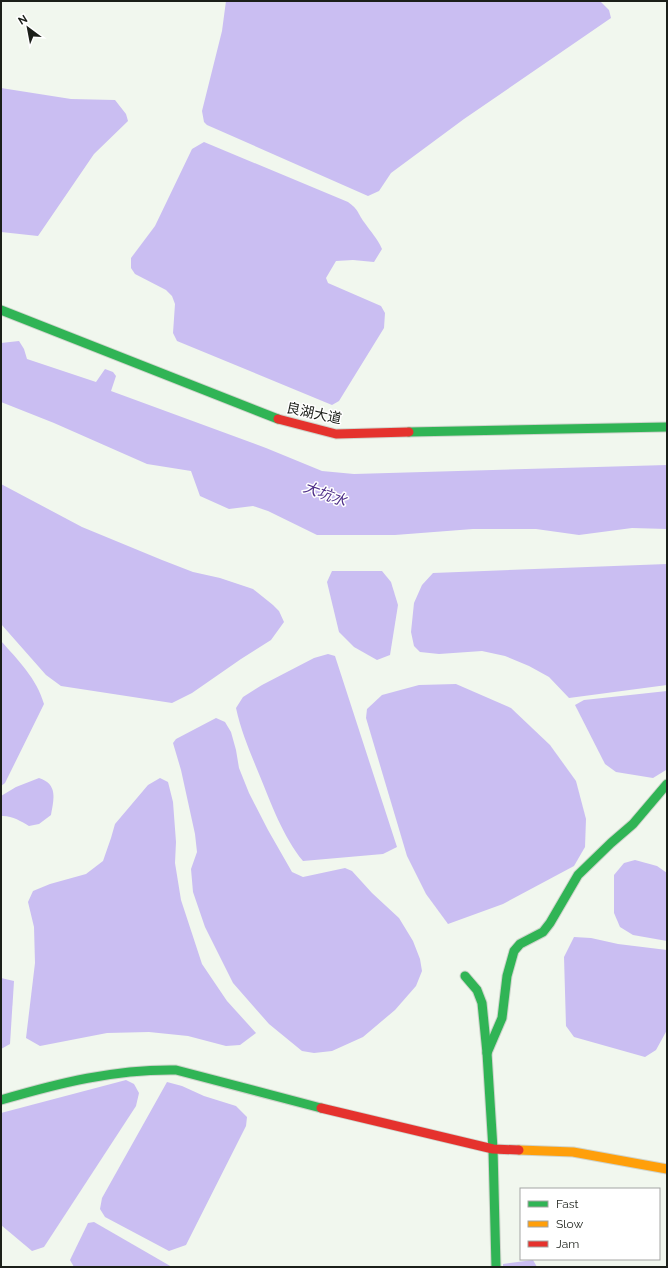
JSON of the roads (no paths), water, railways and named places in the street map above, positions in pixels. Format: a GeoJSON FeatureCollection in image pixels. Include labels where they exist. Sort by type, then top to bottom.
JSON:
{"type":"FeatureCollection","features":[{"type":"Feature","properties":{"kind":"street","name":"良湖大道"},"geometry":{"type":"LineString","coordinates":[[1,310],[285,422],[336,434],[667,427]]}},
{"type":"Feature","properties":{"kind":"street"},"geometry":{"type":"LineString","coordinates":[[487,1053],[502,1018],[507,976],[514,952],[520,944],[543,932],[550,923],[578,875],[633,824],[667,784]]}},
{"type":"Feature","properties":{"kind":"street"},"geometry":{"type":"LineString","coordinates":[[466,976],[477,990],[482,1003],[487,1053],[496,1267]]}},
{"type":"Feature","properties":{"kind":"street"},"geometry":{"type":"LineString","coordinates":[[1,1100],[24,1093],[106,1074],[154,1069],[176,1070],[307,1105],[492,1149],[573,1152],[667,1168]]}},
{"type":"Feature","properties":{"kind":"water"},"geometry":{"type":"Polygon","coordinates":[[[226,1],[600,1],[609,10],[611,18],[464,119],[391,173],[379,191],[368,196],[207,125],[204,122],[202,111],[222,31],[226,1]]]}},
{"type":"Feature","properties":{"kind":"water"},"geometry":{"type":"Polygon","coordinates":[[[1,88],[71,99],[115,100],[126,114],[128,121],[94,154],[38,236],[1,232],[1,88]]]}},
{"type":"Feature","properties":{"kind":"water"},"geometry":{"type":"Polygon","coordinates":[[[204,142],[348,202],[356,209],[382,249],[374,262],[353,260],[336,261],[326,278],[328,283],[381,306],[385,313],[384,328],[339,401],[332,405],[177,341],[173,333],[175,304],[172,296],[166,290],[135,274],[131,268],[131,258],[155,226],[192,149],[204,142]]]}},
{"type":"Feature","properties":{"kind":"water","name":"大坑水"},"geometry":{"type":"Polygon","coordinates":[[[19,341],[24,349],[27,359],[96,382],[105,369],[113,372],[116,376],[111,391],[266,448],[322,471],[354,474],[667,465],[667,529],[632,528],[579,535],[536,529],[473,529],[395,535],[317,535],[268,511],[253,506],[229,509],[200,496],[191,471],[147,464],[54,423],[1,402],[1,343],[19,341]]]}},
{"type":"Feature","properties":{"kind":"water"},"geometry":{"type":"Polygon","coordinates":[[[1,484],[82,527],[193,572],[220,578],[253,589],[279,611],[284,622],[271,640],[192,693],[172,703],[61,686],[46,675],[1,624],[1,484]]]}},
{"type":"Feature","properties":{"kind":"water"},"geometry":{"type":"Polygon","coordinates":[[[667,564],[667,685],[569,698],[549,677],[529,666],[505,656],[482,651],[439,654],[420,652],[414,646],[411,632],[414,603],[422,585],[433,573],[667,564]]]}},
{"type":"Feature","properties":{"kind":"water"},"geometry":{"type":"Polygon","coordinates":[[[332,571],[382,571],[391,582],[398,605],[390,655],[377,660],[354,647],[339,632],[327,582],[332,571]]]}},
{"type":"Feature","properties":{"kind":"water"},"geometry":{"type":"Polygon","coordinates":[[[1,641],[32,678],[44,704],[5,783],[1,786],[1,641]]]}},
{"type":"Feature","properties":{"kind":"water"},"geometry":{"type":"Polygon","coordinates":[[[328,654],[335,656],[397,847],[383,854],[303,861],[283,831],[246,741],[236,708],[243,697],[262,685],[314,658],[328,654]]]}},
{"type":"Feature","properties":{"kind":"water"},"geometry":{"type":"Polygon","coordinates":[[[456,684],[511,708],[550,745],[576,781],[586,819],[585,847],[574,866],[503,904],[448,924],[426,894],[407,856],[366,718],[367,709],[382,695],[419,685],[456,684]]]}},
{"type":"Feature","properties":{"kind":"water"},"geometry":{"type":"Polygon","coordinates":[[[667,691],[666,770],[653,778],[616,772],[605,764],[575,705],[584,700],[667,691]]]}},
{"type":"Feature","properties":{"kind":"water"},"geometry":{"type":"Polygon","coordinates":[[[216,718],[225,722],[231,732],[239,768],[249,793],[292,872],[303,877],[345,868],[352,871],[372,893],[399,918],[413,941],[420,959],[422,971],[416,986],[395,1010],[363,1037],[332,1051],[314,1053],[302,1051],[269,1024],[233,983],[205,927],[193,892],[191,869],[197,852],[195,834],[181,770],[173,743],[176,739],[216,718]]]}},
{"type":"Feature","properties":{"kind":"water"},"geometry":{"type":"Polygon","coordinates":[[[39,778],[49,784],[52,788],[54,798],[51,815],[39,824],[29,826],[12,817],[1,816],[1,796],[16,787],[39,778]]]}},
{"type":"Feature","properties":{"kind":"water"},"geometry":{"type":"Polygon","coordinates":[[[160,778],[168,782],[173,802],[176,842],[175,863],[181,900],[202,964],[227,1001],[256,1033],[240,1045],[226,1046],[188,1036],[149,1032],[107,1033],[40,1046],[26,1038],[35,963],[34,927],[28,902],[33,891],[50,884],[86,874],[103,861],[115,824],[148,785],[160,778]]]}},
{"type":"Feature","properties":{"kind":"water"},"geometry":{"type":"Polygon","coordinates":[[[635,860],[657,866],[667,873],[667,941],[633,935],[620,927],[614,913],[614,875],[624,863],[635,860]]]}},
{"type":"Feature","properties":{"kind":"water"},"geometry":{"type":"Polygon","coordinates":[[[574,937],[591,938],[618,944],[667,950],[667,1030],[656,1050],[645,1057],[574,1037],[566,1026],[564,957],[574,937]]]}},
{"type":"Feature","properties":{"kind":"water"},"geometry":{"type":"Polygon","coordinates":[[[1,978],[14,981],[10,1044],[1,1049],[1,978]]]}},
{"type":"Feature","properties":{"kind":"water"},"geometry":{"type":"Polygon","coordinates":[[[126,1080],[134,1084],[139,1093],[136,1106],[44,1247],[32,1251],[1,1225],[1,1113],[126,1080]]]}},
{"type":"Feature","properties":{"kind":"water"},"geometry":{"type":"Polygon","coordinates":[[[167,1082],[236,1106],[247,1117],[246,1126],[186,1245],[169,1251],[105,1217],[100,1209],[102,1198],[167,1082]]]}},
{"type":"Feature","properties":{"kind":"water"},"geometry":{"type":"Polygon","coordinates":[[[94,1222],[172,1267],[74,1267],[70,1260],[88,1223],[94,1222]]]}},
{"type":"Feature","properties":{"kind":"water"},"geometry":{"type":"Polygon","coordinates":[[[533,1260],[537,1267],[503,1267],[503,1264],[533,1260]]]}}]}
